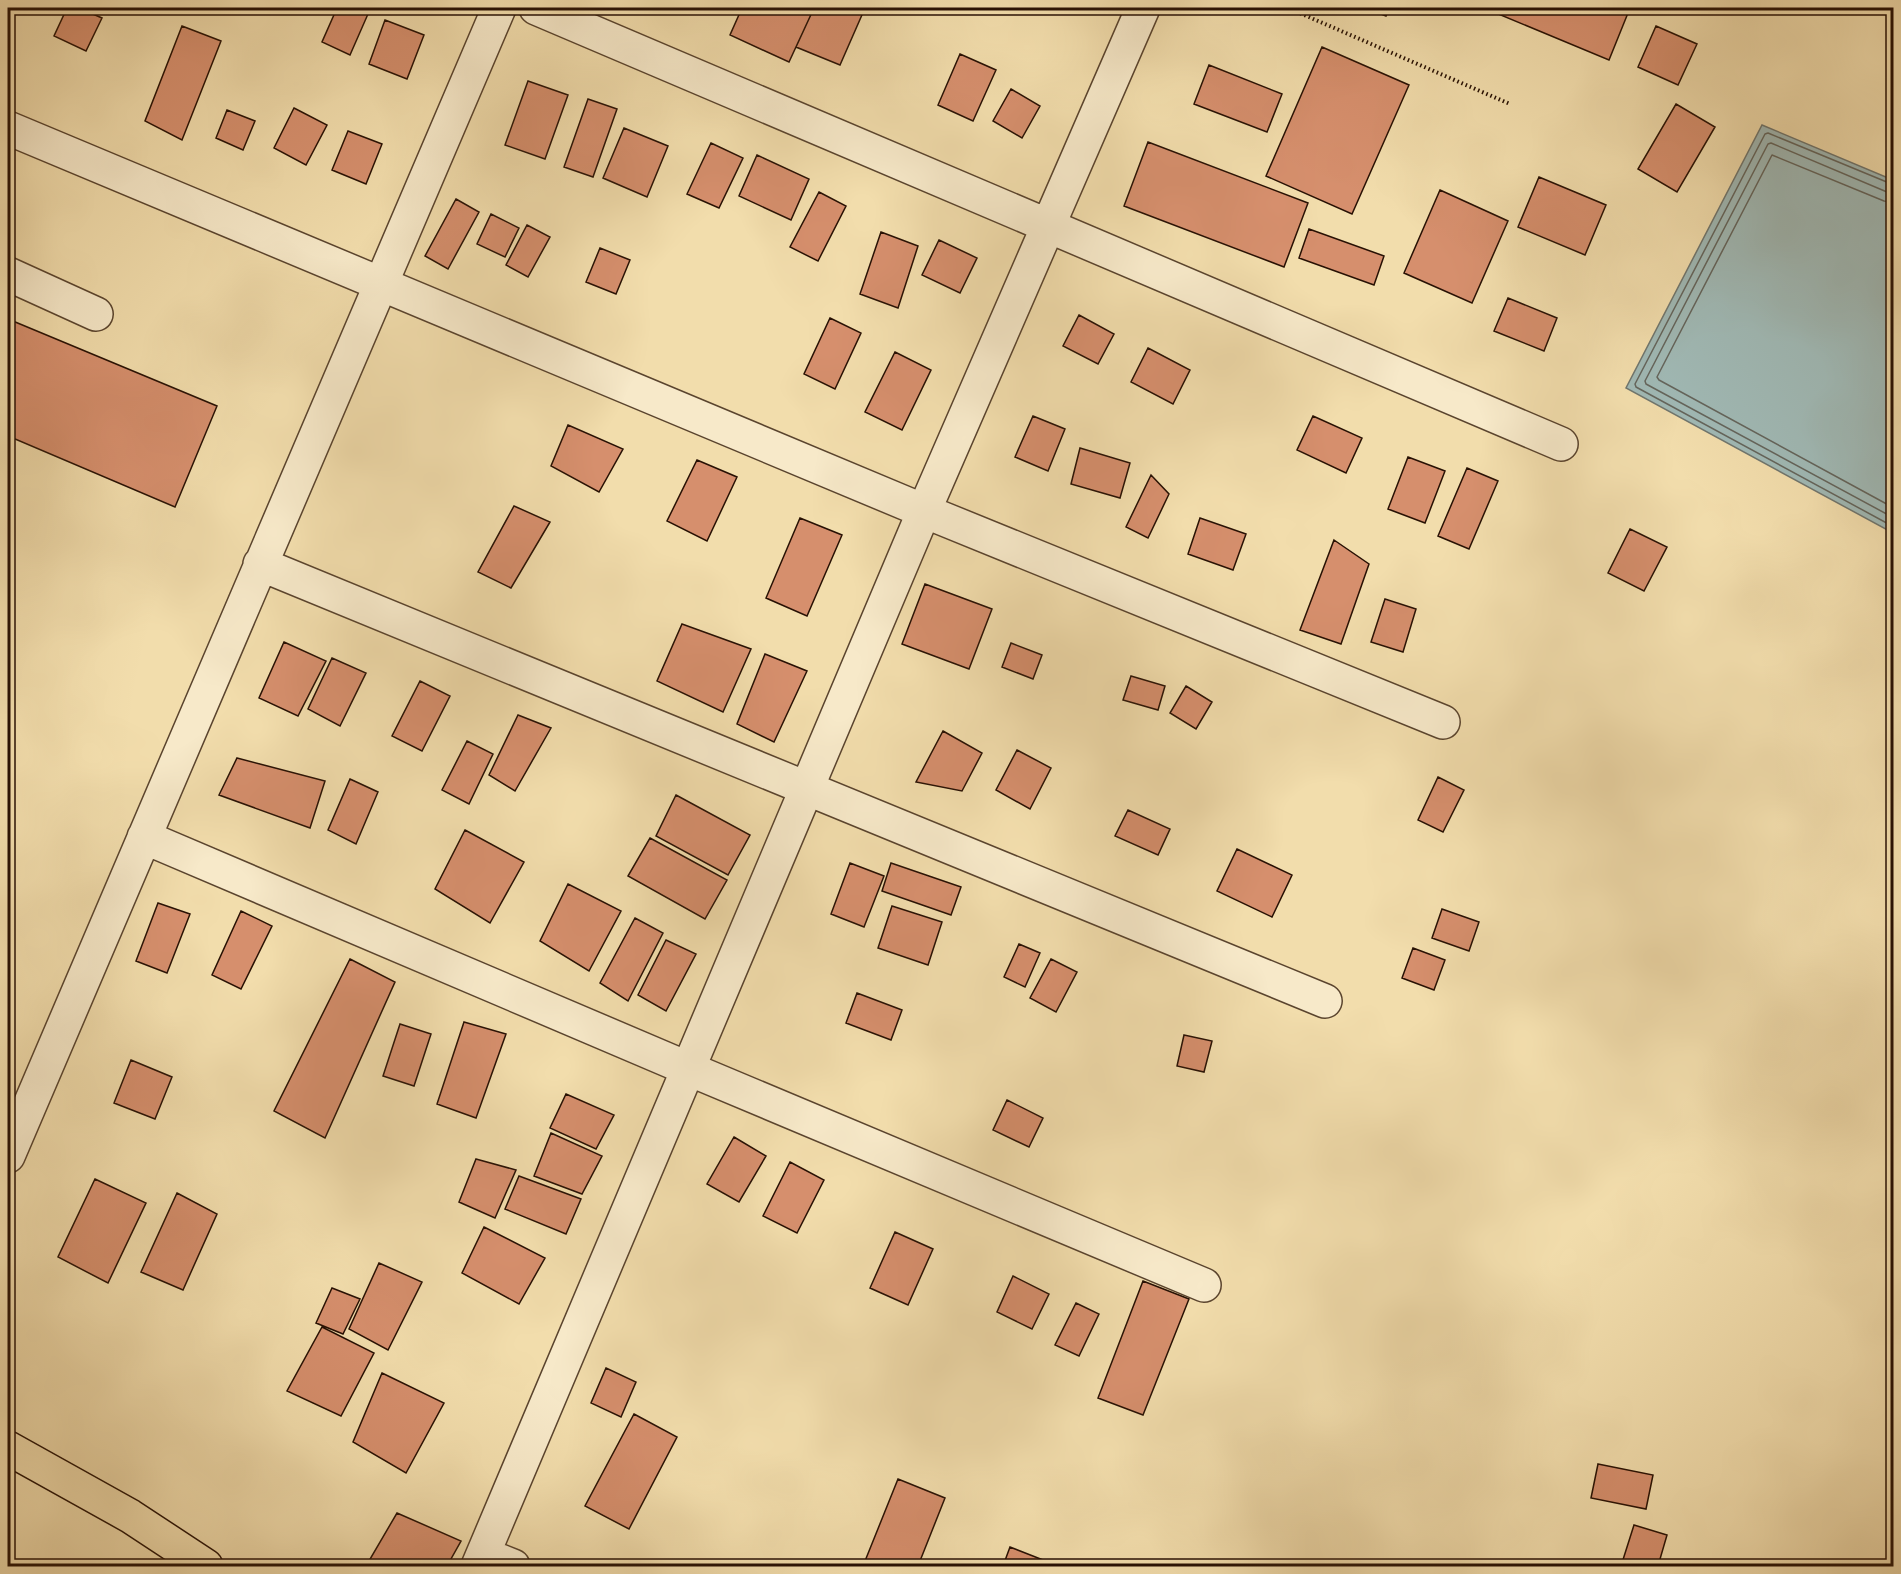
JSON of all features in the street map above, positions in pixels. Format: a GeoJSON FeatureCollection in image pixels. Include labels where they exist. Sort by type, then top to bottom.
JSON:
{"type":"FeatureCollection","features":[{"type":"Feature","properties":{"kind":"main road"},"geometry":{"type":"LineString","coordinates":[[8,1448],[130,1516],[206,1566]]}},
{"type":"Feature","properties":{"kind":"street"},"geometry":{"type":"LineString","coordinates":[[8,1156],[499,8]]}},
{"type":"Feature","properties":{"kind":"street"},"geometry":{"type":"LineString","coordinates":[[536,8],[1561,444]]}},
{"type":"Feature","properties":{"kind":"street"},"geometry":{"type":"LineString","coordinates":[[492,1563],[689,1069],[924,511],[1143,8]]}},
{"type":"Feature","properties":{"kind":"street"},"geometry":{"type":"LineString","coordinates":[[8,128],[924,511],[1443,722]]}},
{"type":"Feature","properties":{"kind":"street"},"geometry":{"type":"LineString","coordinates":[[8,274],[96,314]]}},
{"type":"Feature","properties":{"kind":"street"},"geometry":{"type":"LineString","coordinates":[[260,564],[1325,1001]]}},
{"type":"Feature","properties":{"kind":"street"},"geometry":{"type":"LineString","coordinates":[[144,837],[1204,1285]]}},
{"type":"Feature","properties":{"kind":"path"},"geometry":{"type":"LineString","coordinates":[[1288,8],[1510,104]]}},
{"type":"Feature","properties":{"kind":"water"},"geometry":{"type":"Polygon","coordinates":[[[1762,125],[1893,180],[1893,533],[1626,388],[1762,125]]]}},
{"type":"Feature","properties":{"kind":"building"},"geometry":{"type":"Polygon","coordinates":[[[67,8],[79,8],[102,18],[86,51],[54,36],[67,8]]]}},
{"type":"Feature","properties":{"kind":"building"},"geometry":{"type":"Polygon","coordinates":[[[337,8],[354,8],[368,14],[350,55],[322,42],[337,8]]]}},
{"type":"Feature","properties":{"kind":"building"},"geometry":{"type":"Polygon","coordinates":[[[716,8],[734,8],[730,14],[716,8]]]}},
{"type":"Feature","properties":{"kind":"building"},"geometry":{"type":"Polygon","coordinates":[[[742,8],[814,8],[789,62],[730,35],[742,8]]]}},
{"type":"Feature","properties":{"kind":"building"},"geometry":{"type":"Polygon","coordinates":[[[814,8],[865,8],[840,65],[796,47],[814,8]]]}},
{"type":"Feature","properties":{"kind":"building"},"geometry":{"type":"Polygon","coordinates":[[[1366,8],[1390,8],[1386,16],[1366,8]]]}},
{"type":"Feature","properties":{"kind":"building"},"geometry":{"type":"Polygon","coordinates":[[[1484,8],[1630,8],[1609,60],[1484,8]]]}},
{"type":"Feature","properties":{"kind":"building"},"geometry":{"type":"Polygon","coordinates":[[[385,20],[424,35],[407,79],[369,64],[385,20]]]}},
{"type":"Feature","properties":{"kind":"building"},"geometry":{"type":"Polygon","coordinates":[[[182,26],[221,41],[182,140],[145,121],[182,26]]]}},
{"type":"Feature","properties":{"kind":"building"},"geometry":{"type":"Polygon","coordinates":[[[1656,26],[1697,44],[1678,85],[1638,67],[1656,26]]]}},
{"type":"Feature","properties":{"kind":"building"},"geometry":{"type":"Polygon","coordinates":[[[1322,47],[1409,85],[1352,214],[1266,176],[1322,47]]]}},
{"type":"Feature","properties":{"kind":"building"},"geometry":{"type":"Polygon","coordinates":[[[960,54],[996,70],[973,121],[938,105],[960,54]]]}},
{"type":"Feature","properties":{"kind":"building"},"geometry":{"type":"Polygon","coordinates":[[[1209,65],[1282,94],[1267,132],[1194,104],[1209,65]]]}},
{"type":"Feature","properties":{"kind":"building"},"geometry":{"type":"Polygon","coordinates":[[[528,81],[568,95],[545,159],[505,145],[528,81]]]}},
{"type":"Feature","properties":{"kind":"building"},"geometry":{"type":"Polygon","coordinates":[[[1011,89],[1040,106],[1022,138],[993,121],[1011,89]]]}},
{"type":"Feature","properties":{"kind":"building"},"geometry":{"type":"Polygon","coordinates":[[[588,99],[617,109],[593,177],[564,167],[588,99]]]}},
{"type":"Feature","properties":{"kind":"building"},"geometry":{"type":"Polygon","coordinates":[[[1676,104],[1715,127],[1677,192],[1638,169],[1676,104]]]}},
{"type":"Feature","properties":{"kind":"building"},"geometry":{"type":"Polygon","coordinates":[[[294,108],[327,125],[306,165],[274,148],[294,108]]]}},
{"type":"Feature","properties":{"kind":"building"},"geometry":{"type":"Polygon","coordinates":[[[227,110],[255,121],[243,150],[216,138],[227,110]]]}},
{"type":"Feature","properties":{"kind":"building"},"geometry":{"type":"Polygon","coordinates":[[[624,128],[668,146],[647,197],[603,178],[624,128]]]}},
{"type":"Feature","properties":{"kind":"building"},"geometry":{"type":"Polygon","coordinates":[[[348,131],[382,144],[366,184],[332,170],[348,131]]]}},
{"type":"Feature","properties":{"kind":"building"},"geometry":{"type":"Polygon","coordinates":[[[1148,142],[1308,203],[1284,267],[1124,206],[1148,142]]]}},
{"type":"Feature","properties":{"kind":"building"},"geometry":{"type":"Polygon","coordinates":[[[711,143],[743,158],[719,208],[687,194],[711,143]]]}},
{"type":"Feature","properties":{"kind":"building"},"geometry":{"type":"Polygon","coordinates":[[[757,155],[809,179],[791,220],[739,196],[757,155]]]}},
{"type":"Feature","properties":{"kind":"building"},"geometry":{"type":"Polygon","coordinates":[[[1539,177],[1606,205],[1585,255],[1518,227],[1539,177]]]}},
{"type":"Feature","properties":{"kind":"building"},"geometry":{"type":"Polygon","coordinates":[[[1440,190],[1508,221],[1472,303],[1404,273],[1440,190]]]}},
{"type":"Feature","properties":{"kind":"building"},"geometry":{"type":"Polygon","coordinates":[[[819,192],[846,206],[818,261],[790,247],[819,192]]]}},
{"type":"Feature","properties":{"kind":"building"},"geometry":{"type":"Polygon","coordinates":[[[456,199],[479,212],[448,269],[425,256],[456,199]]]}},
{"type":"Feature","properties":{"kind":"building"},"geometry":{"type":"Polygon","coordinates":[[[491,214],[519,228],[505,257],[477,244],[491,214]]]}},
{"type":"Feature","properties":{"kind":"building"},"geometry":{"type":"Polygon","coordinates":[[[527,225],[550,237],[528,277],[506,265],[527,225]]]}},
{"type":"Feature","properties":{"kind":"building"},"geometry":{"type":"Polygon","coordinates":[[[1309,229],[1384,256],[1374,285],[1299,258],[1309,229]]]}},
{"type":"Feature","properties":{"kind":"building"},"geometry":{"type":"Polygon","coordinates":[[[881,232],[918,246],[898,308],[860,294],[881,232]]]}},
{"type":"Feature","properties":{"kind":"building"},"geometry":{"type":"Polygon","coordinates":[[[939,240],[977,258],[960,293],[922,275],[939,240]]]}},
{"type":"Feature","properties":{"kind":"building"},"geometry":{"type":"Polygon","coordinates":[[[600,248],[630,260],[616,294],[586,282],[600,248]]]}},
{"type":"Feature","properties":{"kind":"building"},"geometry":{"type":"Polygon","coordinates":[[[1508,298],[1557,318],[1544,351],[1494,331],[1508,298]]]}},
{"type":"Feature","properties":{"kind":"building"},"geometry":{"type":"Polygon","coordinates":[[[1079,315],[1114,334],[1098,364],[1063,346],[1079,315]]]}},
{"type":"Feature","properties":{"kind":"building"},"geometry":{"type":"Polygon","coordinates":[[[830,318],[861,333],[835,389],[804,374],[830,318]]]}},
{"type":"Feature","properties":{"kind":"building"},"geometry":{"type":"Polygon","coordinates":[[[8,319],[217,406],[175,507],[8,436],[8,319]]]}},
{"type":"Feature","properties":{"kind":"building"},"geometry":{"type":"Polygon","coordinates":[[[1148,348],[1190,370],[1173,404],[1131,382],[1148,348]]]}},
{"type":"Feature","properties":{"kind":"building"},"geometry":{"type":"Polygon","coordinates":[[[895,352],[931,370],[902,430],[865,412],[895,352]]]}},
{"type":"Feature","properties":{"kind":"building"},"geometry":{"type":"Polygon","coordinates":[[[1033,416],[1065,429],[1048,471],[1015,457],[1033,416]]]}},
{"type":"Feature","properties":{"kind":"building"},"geometry":{"type":"Polygon","coordinates":[[[1313,416],[1362,438],[1346,473],[1297,450],[1313,416]]]}},
{"type":"Feature","properties":{"kind":"building"},"geometry":{"type":"Polygon","coordinates":[[[568,425],[623,449],[599,492],[551,466],[568,425]]]}},
{"type":"Feature","properties":{"kind":"building"},"geometry":{"type":"Polygon","coordinates":[[[1080,448],[1130,463],[1120,498],[1071,484],[1080,448]]]}},
{"type":"Feature","properties":{"kind":"building"},"geometry":{"type":"Polygon","coordinates":[[[1408,457],[1445,471],[1425,523],[1388,509],[1408,457]]]}},
{"type":"Feature","properties":{"kind":"building"},"geometry":{"type":"Polygon","coordinates":[[[697,460],[737,477],[707,541],[667,521],[697,460]]]}},
{"type":"Feature","properties":{"kind":"building"},"geometry":{"type":"Polygon","coordinates":[[[1467,468],[1498,481],[1469,549],[1438,536],[1467,468]]]}},
{"type":"Feature","properties":{"kind":"building"},"geometry":{"type":"Polygon","coordinates":[[[1151,475],[1169,494],[1148,538],[1126,527],[1151,475]]]}},
{"type":"Feature","properties":{"kind":"building"},"geometry":{"type":"Polygon","coordinates":[[[514,506],[550,522],[511,588],[478,572],[514,506]]]}},
{"type":"Feature","properties":{"kind":"building"},"geometry":{"type":"Polygon","coordinates":[[[800,518],[842,535],[807,616],[766,598],[800,518]]]}},
{"type":"Feature","properties":{"kind":"building"},"geometry":{"type":"Polygon","coordinates":[[[1200,518],[1246,534],[1233,570],[1188,554],[1200,518]]]}},
{"type":"Feature","properties":{"kind":"building"},"geometry":{"type":"Polygon","coordinates":[[[1630,529],[1667,547],[1644,591],[1608,573],[1630,529]]]}},
{"type":"Feature","properties":{"kind":"building"},"geometry":{"type":"Polygon","coordinates":[[[1334,540],[1369,564],[1341,644],[1300,630],[1334,540]]]}},
{"type":"Feature","properties":{"kind":"building"},"geometry":{"type":"Polygon","coordinates":[[[925,584],[992,609],[969,669],[902,644],[925,584]]]}},
{"type":"Feature","properties":{"kind":"building"},"geometry":{"type":"Polygon","coordinates":[[[1385,599],[1416,609],[1403,652],[1371,642],[1385,599]]]}},
{"type":"Feature","properties":{"kind":"building"},"geometry":{"type":"Polygon","coordinates":[[[682,624],[751,649],[723,712],[657,681],[682,624]]]}},
{"type":"Feature","properties":{"kind":"building"},"geometry":{"type":"Polygon","coordinates":[[[284,642],[326,661],[298,716],[259,698],[284,642]]]}},
{"type":"Feature","properties":{"kind":"building"},"geometry":{"type":"Polygon","coordinates":[[[1011,643],[1042,655],[1033,679],[1002,667],[1011,643]]]}},
{"type":"Feature","properties":{"kind":"building"},"geometry":{"type":"Polygon","coordinates":[[[765,654],[807,671],[774,742],[737,724],[765,654]]]}},
{"type":"Feature","properties":{"kind":"building"},"geometry":{"type":"Polygon","coordinates":[[[332,658],[366,673],[340,726],[308,709],[332,658]]]}},
{"type":"Feature","properties":{"kind":"building"},"geometry":{"type":"Polygon","coordinates":[[[1131,676],[1165,686],[1158,710],[1123,700],[1131,676]]]}},
{"type":"Feature","properties":{"kind":"building"},"geometry":{"type":"Polygon","coordinates":[[[420,681],[450,696],[422,751],[392,736],[420,681]]]}},
{"type":"Feature","properties":{"kind":"building"},"geometry":{"type":"Polygon","coordinates":[[[1186,686],[1212,702],[1196,729],[1170,713],[1186,686]]]}},
{"type":"Feature","properties":{"kind":"building"},"geometry":{"type":"Polygon","coordinates":[[[518,715],[551,728],[515,791],[489,775],[518,715]]]}},
{"type":"Feature","properties":{"kind":"building"},"geometry":{"type":"Polygon","coordinates":[[[943,731],[982,753],[962,791],[916,782],[943,731]]]}},
{"type":"Feature","properties":{"kind":"building"},"geometry":{"type":"Polygon","coordinates":[[[467,741],[493,754],[469,804],[442,790],[467,741]]]}},
{"type":"Feature","properties":{"kind":"building"},"geometry":{"type":"Polygon","coordinates":[[[1017,750],[1051,768],[1030,809],[996,790],[1017,750]]]}},
{"type":"Feature","properties":{"kind":"building"},"geometry":{"type":"Polygon","coordinates":[[[237,758],[325,781],[310,828],[219,795],[237,758]]]}},
{"type":"Feature","properties":{"kind":"building"},"geometry":{"type":"Polygon","coordinates":[[[1438,777],[1464,790],[1443,832],[1418,820],[1438,777]]]}},
{"type":"Feature","properties":{"kind":"building"},"geometry":{"type":"Polygon","coordinates":[[[350,779],[378,792],[356,844],[328,830],[350,779]]]}},
{"type":"Feature","properties":{"kind":"building"},"geometry":{"type":"Polygon","coordinates":[[[676,795],[750,835],[728,875],[656,836],[676,795]]]}},
{"type":"Feature","properties":{"kind":"building"},"geometry":{"type":"Polygon","coordinates":[[[1128,810],[1170,829],[1158,855],[1115,836],[1128,810]]]}},
{"type":"Feature","properties":{"kind":"building"},"geometry":{"type":"Polygon","coordinates":[[[465,830],[524,862],[490,923],[435,889],[465,830]]]}},
{"type":"Feature","properties":{"kind":"building"},"geometry":{"type":"Polygon","coordinates":[[[650,838],[727,880],[705,919],[628,876],[650,838]]]}},
{"type":"Feature","properties":{"kind":"building"},"geometry":{"type":"Polygon","coordinates":[[[1237,849],[1292,875],[1272,917],[1217,891],[1237,849]]]}},
{"type":"Feature","properties":{"kind":"building"},"geometry":{"type":"Polygon","coordinates":[[[850,863],[884,876],[864,927],[831,914],[850,863]]]}},
{"type":"Feature","properties":{"kind":"building"},"geometry":{"type":"Polygon","coordinates":[[[891,863],[961,887],[951,915],[882,891],[891,863]]]}},
{"type":"Feature","properties":{"kind":"building"},"geometry":{"type":"Polygon","coordinates":[[[568,884],[621,911],[589,971],[540,941],[568,884]]]}},
{"type":"Feature","properties":{"kind":"building"},"geometry":{"type":"Polygon","coordinates":[[[158,903],[190,914],[167,973],[136,961],[158,903]]]}},
{"type":"Feature","properties":{"kind":"building"},"geometry":{"type":"Polygon","coordinates":[[[892,906],[942,922],[928,965],[878,948],[892,906]]]}},
{"type":"Feature","properties":{"kind":"building"},"geometry":{"type":"Polygon","coordinates":[[[1442,909],[1479,922],[1469,951],[1432,938],[1442,909]]]}},
{"type":"Feature","properties":{"kind":"building"},"geometry":{"type":"Polygon","coordinates":[[[241,911],[272,926],[241,989],[212,975],[241,911]]]}},
{"type":"Feature","properties":{"kind":"building"},"geometry":{"type":"Polygon","coordinates":[[[635,918],[663,933],[628,1001],[600,983],[635,918]]]}},
{"type":"Feature","properties":{"kind":"building"},"geometry":{"type":"Polygon","coordinates":[[[666,940],[696,954],[666,1011],[638,995],[666,940]]]}},
{"type":"Feature","properties":{"kind":"building"},"geometry":{"type":"Polygon","coordinates":[[[1019,944],[1040,953],[1025,987],[1004,977],[1019,944]]]}},
{"type":"Feature","properties":{"kind":"building"},"geometry":{"type":"Polygon","coordinates":[[[1413,948],[1445,960],[1434,990],[1402,978],[1413,948]]]}},
{"type":"Feature","properties":{"kind":"building"},"geometry":{"type":"Polygon","coordinates":[[[350,959],[395,982],[325,1138],[274,1111],[350,959]]]}},
{"type":"Feature","properties":{"kind":"building"},"geometry":{"type":"Polygon","coordinates":[[[1051,959],[1077,972],[1056,1012],[1030,998],[1051,959]]]}},
{"type":"Feature","properties":{"kind":"building"},"geometry":{"type":"Polygon","coordinates":[[[857,993],[902,1010],[891,1040],[846,1023],[857,993]]]}},
{"type":"Feature","properties":{"kind":"building"},"geometry":{"type":"Polygon","coordinates":[[[464,1022],[506,1034],[476,1118],[437,1104],[464,1022]]]}},
{"type":"Feature","properties":{"kind":"building"},"geometry":{"type":"Polygon","coordinates":[[[400,1024],[431,1034],[414,1086],[383,1076],[400,1024]]]}},
{"type":"Feature","properties":{"kind":"building"},"geometry":{"type":"Polygon","coordinates":[[[1184,1035],[1212,1041],[1204,1072],[1177,1066],[1184,1035]]]}},
{"type":"Feature","properties":{"kind":"building"},"geometry":{"type":"Polygon","coordinates":[[[131,1060],[172,1077],[155,1119],[114,1103],[131,1060]]]}},
{"type":"Feature","properties":{"kind":"building"},"geometry":{"type":"Polygon","coordinates":[[[566,1094],[614,1115],[596,1149],[550,1128],[566,1094]]]}},
{"type":"Feature","properties":{"kind":"building"},"geometry":{"type":"Polygon","coordinates":[[[1007,1100],[1043,1118],[1029,1147],[993,1130],[1007,1100]]]}},
{"type":"Feature","properties":{"kind":"building"},"geometry":{"type":"Polygon","coordinates":[[[551,1133],[602,1156],[582,1194],[534,1176],[551,1133]]]}},
{"type":"Feature","properties":{"kind":"building"},"geometry":{"type":"Polygon","coordinates":[[[734,1137],[766,1156],[739,1202],[707,1184],[734,1137]]]}},
{"type":"Feature","properties":{"kind":"building"},"geometry":{"type":"Polygon","coordinates":[[[476,1159],[516,1170],[495,1218],[459,1202],[476,1159]]]}},
{"type":"Feature","properties":{"kind":"building"},"geometry":{"type":"Polygon","coordinates":[[[790,1162],[824,1180],[797,1233],[763,1216],[790,1162]]]}},
{"type":"Feature","properties":{"kind":"building"},"geometry":{"type":"Polygon","coordinates":[[[519,1176],[581,1199],[566,1234],[505,1209],[519,1176]]]}},
{"type":"Feature","properties":{"kind":"building"},"geometry":{"type":"Polygon","coordinates":[[[95,1179],[146,1203],[108,1283],[58,1257],[95,1179]]]}},
{"type":"Feature","properties":{"kind":"building"},"geometry":{"type":"Polygon","coordinates":[[[177,1193],[217,1214],[183,1290],[141,1272],[177,1193]]]}},
{"type":"Feature","properties":{"kind":"building"},"geometry":{"type":"Polygon","coordinates":[[[484,1227],[545,1258],[519,1304],[462,1273],[484,1227]]]}},
{"type":"Feature","properties":{"kind":"building"},"geometry":{"type":"Polygon","coordinates":[[[895,1232],[933,1249],[908,1305],[870,1288],[895,1232]]]}},
{"type":"Feature","properties":{"kind":"building"},"geometry":{"type":"Polygon","coordinates":[[[379,1263],[422,1282],[388,1350],[349,1329],[379,1263]]]}},
{"type":"Feature","properties":{"kind":"building"},"geometry":{"type":"Polygon","coordinates":[[[1013,1276],[1049,1294],[1032,1329],[997,1312],[1013,1276]]]}},
{"type":"Feature","properties":{"kind":"building"},"geometry":{"type":"Polygon","coordinates":[[[1143,1281],[1189,1299],[1143,1415],[1098,1398],[1143,1281]]]}},
{"type":"Feature","properties":{"kind":"building"},"geometry":{"type":"Polygon","coordinates":[[[332,1288],[360,1299],[343,1334],[316,1323],[332,1288]]]}},
{"type":"Feature","properties":{"kind":"building"},"geometry":{"type":"Polygon","coordinates":[[[1076,1303],[1099,1314],[1079,1356],[1055,1345],[1076,1303]]]}},
{"type":"Feature","properties":{"kind":"building"},"geometry":{"type":"Polygon","coordinates":[[[322,1327],[374,1353],[341,1416],[287,1391],[322,1327]]]}},
{"type":"Feature","properties":{"kind":"building"},"geometry":{"type":"Polygon","coordinates":[[[606,1368],[636,1382],[621,1417],[591,1403],[606,1368]]]}},
{"type":"Feature","properties":{"kind":"building"},"geometry":{"type":"Polygon","coordinates":[[[382,1373],[444,1403],[406,1473],[353,1442],[382,1373]]]}},
{"type":"Feature","properties":{"kind":"building"},"geometry":{"type":"Polygon","coordinates":[[[634,1414],[677,1437],[629,1529],[585,1506],[634,1414]]]}},
{"type":"Feature","properties":{"kind":"building"},"geometry":{"type":"Polygon","coordinates":[[[1598,1464],[1653,1475],[1646,1509],[1591,1498],[1598,1464]]]}},
{"type":"Feature","properties":{"kind":"building"},"geometry":{"type":"Polygon","coordinates":[[[898,1479],[945,1498],[918,1566],[863,1566],[898,1479]]]}},
{"type":"Feature","properties":{"kind":"building"},"geometry":{"type":"Polygon","coordinates":[[[397,1513],[461,1541],[447,1566],[366,1566],[397,1513]]]}},
{"type":"Feature","properties":{"kind":"building"},"geometry":{"type":"Polygon","coordinates":[[[1634,1525],[1667,1535],[1658,1566],[1621,1566],[1634,1525]]]}},
{"type":"Feature","properties":{"kind":"building"},"geometry":{"type":"Polygon","coordinates":[[[1010,1547],[1056,1565],[1003,1566],[1010,1547]]]}}]}
